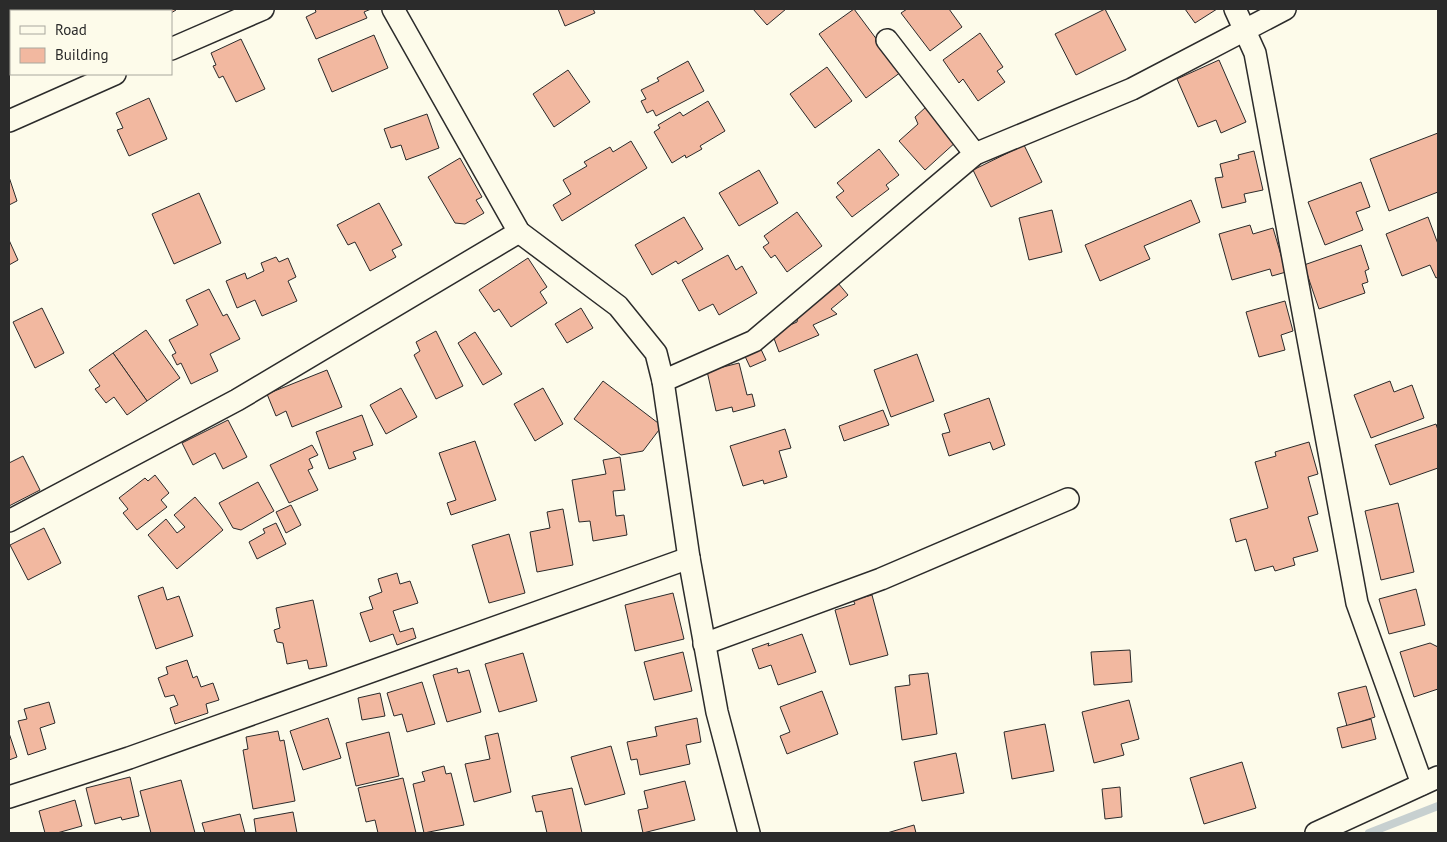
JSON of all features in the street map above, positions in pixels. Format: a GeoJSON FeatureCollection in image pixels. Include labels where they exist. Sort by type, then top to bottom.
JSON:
{"type":"FeatureCollection","features":[{"type":"Feature","properties":{"kind":"street"},"geometry":{"type":"LineString","coordinates":[[172,49],[263,9]]}},
{"type":"Feature","properties":{"kind":"street"},"geometry":{"type":"LineString","coordinates":[[394,9],[519,232],[618,306],[656,353],[663,381],[688,558],[717,712],[749,833]]}},
{"type":"Feature","properties":{"kind":"street"},"geometry":{"type":"LineString","coordinates":[[1236,9],[1255,53],[1357,603],[1430,781],[1316,833]]}},
{"type":"Feature","properties":{"kind":"street"},"geometry":{"type":"LineString","coordinates":[[663,381],[754,341],[975,154],[1132,89],[1285,9]]}},
{"type":"Feature","properties":{"kind":"street"},"geometry":{"type":"LineString","coordinates":[[887,40],[975,154]]}},
{"type":"Feature","properties":{"kind":"street"},"geometry":{"type":"LineString","coordinates":[[9,121],[114,75]]}},
{"type":"Feature","properties":{"kind":"street"},"geometry":{"type":"LineString","coordinates":[[9,521],[237,400],[519,232]]}},
{"type":"Feature","properties":{"kind":"street"},"geometry":{"type":"LineString","coordinates":[[704,644],[881,579],[1068,499]]}},
{"type":"Feature","properties":{"kind":"street"},"geometry":{"type":"LineString","coordinates":[[9,797],[130,758],[688,558]]}},
{"type":"Feature","properties":{"kind":"building"},"geometry":{"type":"Polygon","coordinates":[[[133,9],[176,10],[172,12],[172,10],[133,9]]]}},
{"type":"Feature","properties":{"kind":"building"},"geometry":{"type":"Polygon","coordinates":[[[315,9],[371,9],[364,12],[367,18],[316,39],[306,17],[316,12],[315,9]]]}},
{"type":"Feature","properties":{"kind":"building"},"geometry":{"type":"Polygon","coordinates":[[[558,9],[593,9],[595,13],[565,26],[558,9]]]}},
{"type":"Feature","properties":{"kind":"building"},"geometry":{"type":"Polygon","coordinates":[[[753,9],[786,9],[767,25],[753,9]]]}},
{"type":"Feature","properties":{"kind":"building"},"geometry":{"type":"Polygon","coordinates":[[[854,9],[901,72],[866,98],[819,34],[854,9]]]}},
{"type":"Feature","properties":{"kind":"building"},"geometry":{"type":"Polygon","coordinates":[[[907,9],[949,9],[962,27],[930,51],[901,13],[907,9]]]}},
{"type":"Feature","properties":{"kind":"building"},"geometry":{"type":"Polygon","coordinates":[[[1105,9],[1126,50],[1076,75],[1055,34],[1105,9]]]}},
{"type":"Feature","properties":{"kind":"building"},"geometry":{"type":"Polygon","coordinates":[[[1185,9],[1217,9],[1195,23],[1185,9]]]}},
{"type":"Feature","properties":{"kind":"building"},"geometry":{"type":"Polygon","coordinates":[[[980,33],[1003,67],[997,71],[1005,82],[978,101],[963,79],[959,83],[943,60],[980,33]]]}},
{"type":"Feature","properties":{"kind":"building"},"geometry":{"type":"Polygon","coordinates":[[[374,35],[388,68],[332,92],[318,59],[374,35]]]}},
{"type":"Feature","properties":{"kind":"building"},"geometry":{"type":"Polygon","coordinates":[[[241,39],[265,89],[236,102],[223,76],[219,78],[213,66],[216,65],[211,53],[241,39]]]}},
{"type":"Feature","properties":{"kind":"building"},"geometry":{"type":"Polygon","coordinates":[[[1219,60],[1246,122],[1221,133],[1216,120],[1198,127],[1177,79],[1219,60]]]}},
{"type":"Feature","properties":{"kind":"building"},"geometry":{"type":"Polygon","coordinates":[[[688,61],[704,91],[656,116],[653,110],[647,113],[641,101],[646,99],[641,90],[659,81],[657,78],[688,61]]]}},
{"type":"Feature","properties":{"kind":"building"},"geometry":{"type":"Polygon","coordinates":[[[827,67],[852,101],[815,128],[790,94],[827,67]]]}},
{"type":"Feature","properties":{"kind":"building"},"geometry":{"type":"Polygon","coordinates":[[[568,70],[590,102],[554,127],[533,94],[568,70]]]}},
{"type":"Feature","properties":{"kind":"building"},"geometry":{"type":"Polygon","coordinates":[[[149,98],[167,139],[129,156],[117,130],[123,128],[116,113],[149,98]]]}},
{"type":"Feature","properties":{"kind":"building"},"geometry":{"type":"Polygon","coordinates":[[[708,101],[725,131],[700,146],[702,149],[686,158],[685,155],[672,163],[654,132],[660,128],[658,125],[680,112],[683,116],[708,101]]]}},
{"type":"Feature","properties":{"kind":"building"},"geometry":{"type":"Polygon","coordinates":[[[926,107],[957,141],[925,170],[899,141],[918,124],[915,117],[926,107]]]}},
{"type":"Feature","properties":{"kind":"building"},"geometry":{"type":"Polygon","coordinates":[[[427,114],[439,148],[406,160],[401,145],[391,148],[384,129],[427,114]]]}},
{"type":"Feature","properties":{"kind":"building"},"geometry":{"type":"Polygon","coordinates":[[[1438,133],[1438,192],[1389,211],[1370,159],[1438,133]]]}},
{"type":"Feature","properties":{"kind":"building"},"geometry":{"type":"Polygon","coordinates":[[[631,141],[647,168],[562,221],[553,205],[571,194],[563,180],[587,166],[584,162],[610,147],[613,152],[631,141]]]}},
{"type":"Feature","properties":{"kind":"building"},"geometry":{"type":"Polygon","coordinates":[[[1024,145],[1042,182],[991,207],[973,170],[1024,145]]]}},
{"type":"Feature","properties":{"kind":"building"},"geometry":{"type":"Polygon","coordinates":[[[879,149],[899,175],[886,185],[889,189],[852,217],[836,197],[844,191],[837,183],[879,149]]]}},
{"type":"Feature","properties":{"kind":"building"},"geometry":{"type":"Polygon","coordinates":[[[1254,151],[1263,190],[1244,194],[1246,202],[1222,208],[1215,178],[1223,177],[1220,164],[1239,159],[1238,155],[1254,151]]]}},
{"type":"Feature","properties":{"kind":"building"},"geometry":{"type":"Polygon","coordinates":[[[460,158],[482,197],[476,200],[484,213],[465,224],[455,223],[428,177],[460,158]]]}},
{"type":"Feature","properties":{"kind":"building"},"geometry":{"type":"Polygon","coordinates":[[[759,170],[778,203],[739,226],[719,193],[759,170]]]}},
{"type":"Feature","properties":{"kind":"building"},"geometry":{"type":"Polygon","coordinates":[[[9,177],[17,201],[9,205],[9,177]]]}},
{"type":"Feature","properties":{"kind":"building"},"geometry":{"type":"Polygon","coordinates":[[[1361,182],[1370,207],[1356,212],[1363,230],[1325,245],[1308,202],[1361,182]]]}},
{"type":"Feature","properties":{"kind":"building"},"geometry":{"type":"Polygon","coordinates":[[[199,193],[221,243],[174,264],[152,214],[199,193]]]}},
{"type":"Feature","properties":{"kind":"building"},"geometry":{"type":"Polygon","coordinates":[[[1191,200],[1200,222],[1144,246],[1150,259],[1100,281],[1085,245],[1191,200]]]}},
{"type":"Feature","properties":{"kind":"building"},"geometry":{"type":"Polygon","coordinates":[[[379,203],[402,245],[392,250],[396,257],[370,271],[355,242],[348,245],[337,225],[379,203]]]}},
{"type":"Feature","properties":{"kind":"building"},"geometry":{"type":"Polygon","coordinates":[[[1052,210],[1062,252],[1029,260],[1019,218],[1052,210]]]}},
{"type":"Feature","properties":{"kind":"building"},"geometry":{"type":"Polygon","coordinates":[[[797,212],[822,246],[787,272],[775,255],[771,258],[763,247],[769,243],[764,236],[797,212]]]}},
{"type":"Feature","properties":{"kind":"building"},"geometry":{"type":"Polygon","coordinates":[[[684,217],[703,249],[678,264],[676,261],[652,275],[635,245],[684,217]]]}},
{"type":"Feature","properties":{"kind":"building"},"geometry":{"type":"Polygon","coordinates":[[[1428,217],[1438,244],[1438,277],[1436,278],[1430,265],[1402,276],[1386,234],[1428,217]]]}},
{"type":"Feature","properties":{"kind":"building"},"geometry":{"type":"Polygon","coordinates":[[[1250,225],[1253,234],[1273,228],[1286,272],[1272,276],[1270,269],[1232,280],[1219,234],[1250,225]]]}},
{"type":"Feature","properties":{"kind":"building"},"geometry":{"type":"Polygon","coordinates":[[[9,240],[18,260],[9,265],[9,240]]]}},
{"type":"Feature","properties":{"kind":"building"},"geometry":{"type":"Polygon","coordinates":[[[1361,245],[1369,269],[1365,271],[1368,282],[1362,284],[1365,293],[1319,309],[1304,265],[1361,245]]]}},
{"type":"Feature","properties":{"kind":"building"},"geometry":{"type":"Polygon","coordinates":[[[728,255],[736,270],[742,266],[757,293],[719,315],[713,304],[699,311],[682,280],[728,255]]]}},
{"type":"Feature","properties":{"kind":"building"},"geometry":{"type":"Polygon","coordinates":[[[276,257],[279,262],[288,258],[296,277],[288,281],[297,301],[262,316],[255,300],[237,308],[226,281],[245,273],[247,279],[264,271],[261,263],[276,257]]]}},
{"type":"Feature","properties":{"kind":"building"},"geometry":{"type":"Polygon","coordinates":[[[528,258],[547,287],[540,292],[547,303],[511,327],[499,309],[494,312],[479,290],[528,258]]]}},
{"type":"Feature","properties":{"kind":"building"},"geometry":{"type":"Polygon","coordinates":[[[838,283],[848,295],[831,309],[837,314],[813,325],[819,335],[779,352],[772,333],[797,322],[798,316],[838,283]]]}},
{"type":"Feature","properties":{"kind":"building"},"geometry":{"type":"Polygon","coordinates":[[[209,289],[223,316],[227,314],[240,339],[210,354],[218,371],[191,384],[181,363],[177,365],[172,355],[176,353],[169,340],[198,325],[186,300],[209,289]]]}},
{"type":"Feature","properties":{"kind":"building"},"geometry":{"type":"Polygon","coordinates":[[[1285,301],[1293,331],[1281,335],[1285,350],[1259,357],[1246,312],[1285,301]]]}},
{"type":"Feature","properties":{"kind":"building"},"geometry":{"type":"Polygon","coordinates":[[[42,308],[64,353],[35,368],[13,322],[42,308]]]}},
{"type":"Feature","properties":{"kind":"building"},"geometry":{"type":"Polygon","coordinates":[[[581,308],[593,328],[567,343],[555,324],[581,308]]]}},
{"type":"Feature","properties":{"kind":"building"},"geometry":{"type":"Polygon","coordinates":[[[146,330],[180,378],[147,401],[113,353],[146,330]]]}},
{"type":"Feature","properties":{"kind":"building"},"geometry":{"type":"Polygon","coordinates":[[[436,331],[463,386],[436,399],[414,355],[420,351],[416,342],[436,331]]]}},
{"type":"Feature","properties":{"kind":"building"},"geometry":{"type":"Polygon","coordinates":[[[475,332],[502,374],[483,385],[458,343],[475,332]]]}},
{"type":"Feature","properties":{"kind":"building"},"geometry":{"type":"Polygon","coordinates":[[[759,345],[766,360],[750,367],[743,352],[759,345]]]}},
{"type":"Feature","properties":{"kind":"building"},"geometry":{"type":"Polygon","coordinates":[[[113,353],[147,401],[127,415],[114,397],[106,403],[95,389],[100,386],[89,370],[113,353]]]}},
{"type":"Feature","properties":{"kind":"building"},"geometry":{"type":"Polygon","coordinates":[[[917,354],[934,401],[891,417],[874,370],[917,354]]]}},
{"type":"Feature","properties":{"kind":"building"},"geometry":{"type":"Polygon","coordinates":[[[739,363],[747,395],[752,394],[755,406],[733,412],[732,407],[716,411],[707,371],[739,363]]]}},
{"type":"Feature","properties":{"kind":"building"},"geometry":{"type":"Polygon","coordinates":[[[327,370],[342,407],[292,427],[286,411],[276,416],[267,394],[327,370]]]}},
{"type":"Feature","properties":{"kind":"building"},"geometry":{"type":"Polygon","coordinates":[[[603,381],[662,426],[643,451],[621,455],[574,419],[603,381]]]}},
{"type":"Feature","properties":{"kind":"building"},"geometry":{"type":"Polygon","coordinates":[[[1390,381],[1394,392],[1412,385],[1424,418],[1371,438],[1354,395],[1390,381]]]}},
{"type":"Feature","properties":{"kind":"building"},"geometry":{"type":"Polygon","coordinates":[[[401,388],[417,417],[386,434],[370,405],[401,388]]]}},
{"type":"Feature","properties":{"kind":"building"},"geometry":{"type":"Polygon","coordinates":[[[543,388],[563,424],[535,441],[514,404],[543,388]]]}},
{"type":"Feature","properties":{"kind":"building"},"geometry":{"type":"Polygon","coordinates":[[[989,398],[1005,445],[993,450],[990,442],[949,456],[942,434],[950,432],[944,414],[989,398]]]}},
{"type":"Feature","properties":{"kind":"building"},"geometry":{"type":"Polygon","coordinates":[[[883,410],[889,425],[844,441],[839,426],[883,410]]]}},
{"type":"Feature","properties":{"kind":"building"},"geometry":{"type":"Polygon","coordinates":[[[362,415],[373,445],[353,452],[356,459],[329,469],[316,432],[362,415]]]}},
{"type":"Feature","properties":{"kind":"building"},"geometry":{"type":"Polygon","coordinates":[[[228,420],[247,457],[223,469],[215,453],[193,465],[182,443],[228,420]]]}},
{"type":"Feature","properties":{"kind":"building"},"geometry":{"type":"Polygon","coordinates":[[[1436,424],[1438,430],[1438,468],[1390,485],[1375,445],[1436,424]]]}},
{"type":"Feature","properties":{"kind":"building"},"geometry":{"type":"Polygon","coordinates":[[[785,429],[791,448],[779,451],[787,477],[764,484],[763,480],[743,486],[730,446],[785,429]]]}},
{"type":"Feature","properties":{"kind":"building"},"geometry":{"type":"Polygon","coordinates":[[[475,441],[496,500],[451,515],[447,503],[456,500],[439,453],[475,441]]]}},
{"type":"Feature","properties":{"kind":"building"},"geometry":{"type":"Polygon","coordinates":[[[1309,442],[1318,474],[1308,477],[1318,514],[1308,517],[1318,551],[1293,558],[1295,565],[1275,571],[1273,566],[1255,571],[1246,539],[1236,542],[1230,519],[1268,508],[1255,462],[1276,456],[1275,452],[1309,442]]]}},
{"type":"Feature","properties":{"kind":"building"},"geometry":{"type":"Polygon","coordinates":[[[312,445],[318,455],[309,459],[313,468],[308,470],[318,490],[289,503],[270,465],[312,445]]]}},
{"type":"Feature","properties":{"kind":"building"},"geometry":{"type":"Polygon","coordinates":[[[23,456],[40,490],[9,506],[9,463],[23,456]]]}},
{"type":"Feature","properties":{"kind":"building"},"geometry":{"type":"Polygon","coordinates":[[[620,457],[625,490],[613,491],[616,516],[624,515],[627,535],[593,541],[590,521],[579,522],[572,480],[606,474],[603,460],[620,457]]]}},
{"type":"Feature","properties":{"kind":"building"},"geometry":{"type":"Polygon","coordinates":[[[155,475],[169,493],[161,500],[167,507],[137,530],[123,513],[128,509],[119,498],[145,478],[148,481],[155,475]]]}},
{"type":"Feature","properties":{"kind":"building"},"geometry":{"type":"Polygon","coordinates":[[[258,482],[274,511],[241,530],[233,528],[219,503],[258,482]]]}},
{"type":"Feature","properties":{"kind":"building"},"geometry":{"type":"Polygon","coordinates":[[[195,497],[223,530],[177,569],[148,535],[166,519],[177,533],[185,527],[174,515],[195,497]]]}},
{"type":"Feature","properties":{"kind":"building"},"geometry":{"type":"Polygon","coordinates":[[[1398,503],[1414,572],[1381,580],[1365,511],[1398,503]]]}},
{"type":"Feature","properties":{"kind":"building"},"geometry":{"type":"Polygon","coordinates":[[[291,505],[301,525],[286,533],[276,512],[291,505]]]}},
{"type":"Feature","properties":{"kind":"building"},"geometry":{"type":"Polygon","coordinates":[[[563,509],[573,565],[537,572],[530,532],[550,528],[547,512],[563,509]]]}},
{"type":"Feature","properties":{"kind":"building"},"geometry":{"type":"Polygon","coordinates":[[[276,523],[286,544],[257,559],[249,542],[265,533],[263,529],[276,523]]]}},
{"type":"Feature","properties":{"kind":"building"},"geometry":{"type":"Polygon","coordinates":[[[44,528],[61,563],[28,580],[10,545],[44,528]]]}},
{"type":"Feature","properties":{"kind":"building"},"geometry":{"type":"Polygon","coordinates":[[[509,534],[525,593],[489,603],[472,545],[509,534]]]}},
{"type":"Feature","properties":{"kind":"building"},"geometry":{"type":"Polygon","coordinates":[[[397,573],[400,584],[410,581],[418,603],[393,611],[400,632],[413,628],[416,638],[397,645],[393,634],[370,642],[360,613],[373,609],[369,597],[382,592],[378,579],[397,573]]]}},
{"type":"Feature","properties":{"kind":"building"},"geometry":{"type":"Polygon","coordinates":[[[163,587],[167,600],[179,596],[193,636],[156,649],[138,596],[163,587]]]}},
{"type":"Feature","properties":{"kind":"building"},"geometry":{"type":"Polygon","coordinates":[[[1416,589],[1425,625],[1389,634],[1379,599],[1416,589]]]}},
{"type":"Feature","properties":{"kind":"building"},"geometry":{"type":"Polygon","coordinates":[[[673,593],[684,639],[635,651],[625,605],[673,593]]]}},
{"type":"Feature","properties":{"kind":"building"},"geometry":{"type":"Polygon","coordinates":[[[872,595],[888,655],[850,665],[835,610],[855,604],[853,600],[872,595]]]}},
{"type":"Feature","properties":{"kind":"building"},"geometry":{"type":"Polygon","coordinates":[[[313,600],[327,666],[309,669],[307,660],[287,664],[283,643],[277,642],[274,630],[280,628],[276,608],[313,600]]]}},
{"type":"Feature","properties":{"kind":"building"},"geometry":{"type":"Polygon","coordinates":[[[802,634],[816,672],[778,685],[771,665],[759,669],[752,649],[769,643],[768,646],[802,634]]]}},
{"type":"Feature","properties":{"kind":"building"},"geometry":{"type":"Polygon","coordinates":[[[1430,643],[1438,647],[1438,689],[1414,697],[1400,652],[1430,643]]]}},
{"type":"Feature","properties":{"kind":"building"},"geometry":{"type":"Polygon","coordinates":[[[1130,650],[1132,682],[1094,685],[1091,652],[1130,650]]]}},
{"type":"Feature","properties":{"kind":"building"},"geometry":{"type":"Polygon","coordinates":[[[683,652],[692,691],[654,700],[644,662],[683,652]]]}},
{"type":"Feature","properties":{"kind":"building"},"geometry":{"type":"Polygon","coordinates":[[[523,653],[537,701],[499,712],[485,664],[523,653]]]}},
{"type":"Feature","properties":{"kind":"building"},"geometry":{"type":"Polygon","coordinates":[[[187,660],[193,678],[197,676],[201,687],[213,683],[219,700],[206,704],[208,713],[175,724],[170,708],[178,705],[174,695],[165,697],[158,678],[168,674],[166,667],[187,660]]]}},
{"type":"Feature","properties":{"kind":"building"},"geometry":{"type":"Polygon","coordinates":[[[457,668],[458,673],[469,670],[481,712],[447,722],[433,675],[457,668]]]}},
{"type":"Feature","properties":{"kind":"building"},"geometry":{"type":"Polygon","coordinates":[[[928,673],[937,734],[902,740],[895,687],[910,685],[909,675],[928,673]]]}},
{"type":"Feature","properties":{"kind":"building"},"geometry":{"type":"Polygon","coordinates":[[[422,682],[435,724],[407,732],[402,714],[394,716],[387,693],[422,682]]]}},
{"type":"Feature","properties":{"kind":"building"},"geometry":{"type":"Polygon","coordinates":[[[1366,686],[1375,717],[1347,726],[1338,693],[1366,686]]]}},
{"type":"Feature","properties":{"kind":"building"},"geometry":{"type":"Polygon","coordinates":[[[822,691],[838,734],[787,754],[780,736],[790,732],[780,707],[822,691]]]}},
{"type":"Feature","properties":{"kind":"building"},"geometry":{"type":"Polygon","coordinates":[[[380,693],[385,716],[362,720],[358,698],[380,693]]]}},
{"type":"Feature","properties":{"kind":"building"},"geometry":{"type":"Polygon","coordinates":[[[1129,700],[1139,739],[1121,744],[1124,755],[1094,763],[1082,712],[1129,700]]]}},
{"type":"Feature","properties":{"kind":"building"},"geometry":{"type":"Polygon","coordinates":[[[49,702],[55,723],[40,728],[46,749],[28,755],[18,721],[27,719],[24,709],[49,702]]]}},
{"type":"Feature","properties":{"kind":"building"},"geometry":{"type":"Polygon","coordinates":[[[328,718],[341,758],[303,770],[290,731],[328,718]]]}},
{"type":"Feature","properties":{"kind":"building"},"geometry":{"type":"Polygon","coordinates":[[[697,718],[701,742],[686,745],[690,764],[640,775],[637,759],[631,760],[627,742],[657,736],[655,727],[697,718]]]}},
{"type":"Feature","properties":{"kind":"building"},"geometry":{"type":"Polygon","coordinates":[[[1371,719],[1376,739],[1342,748],[1337,728],[1371,719]]]}},
{"type":"Feature","properties":{"kind":"building"},"geometry":{"type":"Polygon","coordinates":[[[1045,724],[1054,771],[1012,779],[1004,732],[1045,724]]]}},
{"type":"Feature","properties":{"kind":"building"},"geometry":{"type":"Polygon","coordinates":[[[278,731],[280,741],[284,740],[295,801],[253,809],[243,750],[248,749],[246,737],[278,731]]]}},
{"type":"Feature","properties":{"kind":"building"},"geometry":{"type":"Polygon","coordinates":[[[389,732],[399,776],[356,786],[346,743],[389,732]]]}},
{"type":"Feature","properties":{"kind":"building"},"geometry":{"type":"Polygon","coordinates":[[[9,733],[17,757],[9,760],[9,733]]]}},
{"type":"Feature","properties":{"kind":"building"},"geometry":{"type":"Polygon","coordinates":[[[498,733],[511,792],[474,802],[465,764],[490,759],[485,736],[498,733]]]}},
{"type":"Feature","properties":{"kind":"building"},"geometry":{"type":"Polygon","coordinates":[[[611,746],[625,794],[585,805],[571,757],[611,746]]]}},
{"type":"Feature","properties":{"kind":"building"},"geometry":{"type":"Polygon","coordinates":[[[956,753],[964,793],[922,801],[914,762],[956,753]]]}},
{"type":"Feature","properties":{"kind":"building"},"geometry":{"type":"Polygon","coordinates":[[[1242,762],[1256,808],[1204,824],[1190,778],[1242,762]]]}},
{"type":"Feature","properties":{"kind":"building"},"geometry":{"type":"Polygon","coordinates":[[[444,766],[446,774],[451,773],[464,825],[424,833],[413,784],[425,781],[422,772],[444,766]]]}},
{"type":"Feature","properties":{"kind":"building"},"geometry":{"type":"Polygon","coordinates":[[[130,777],[139,816],[122,820],[121,817],[95,824],[86,788],[130,777]]]}},
{"type":"Feature","properties":{"kind":"building"},"geometry":{"type":"Polygon","coordinates":[[[403,778],[416,833],[378,833],[375,820],[366,822],[358,788],[403,778]]]}},
{"type":"Feature","properties":{"kind":"building"},"geometry":{"type":"Polygon","coordinates":[[[181,780],[195,833],[151,833],[140,791],[181,780]]]}},
{"type":"Feature","properties":{"kind":"building"},"geometry":{"type":"Polygon","coordinates":[[[685,781],[695,820],[643,833],[638,810],[648,808],[644,791],[685,781]]]}},
{"type":"Feature","properties":{"kind":"building"},"geometry":{"type":"Polygon","coordinates":[[[1120,787],[1122,817],[1105,819],[1102,789],[1120,787]]]}},
{"type":"Feature","properties":{"kind":"building"},"geometry":{"type":"Polygon","coordinates":[[[572,788],[582,833],[547,833],[542,811],[536,812],[532,796],[572,788]]]}},
{"type":"Feature","properties":{"kind":"building"},"geometry":{"type":"Polygon","coordinates":[[[75,800],[82,826],[57,833],[45,833],[39,811],[75,800]]]}},
{"type":"Feature","properties":{"kind":"building"},"geometry":{"type":"Polygon","coordinates":[[[293,812],[297,833],[256,833],[254,819],[293,812]]]}},
{"type":"Feature","properties":{"kind":"building"},"geometry":{"type":"Polygon","coordinates":[[[240,814],[245,833],[205,833],[202,823],[240,814]]]}},
{"type":"Feature","properties":{"kind":"building"},"geometry":{"type":"Polygon","coordinates":[[[914,825],[916,833],[887,833],[914,825]]]}},
{"type":"Feature","properties":{"kind":"waterway"},"geometry":{"type":"LineString","coordinates":[[1369,833],[1438,806]]}}]}
